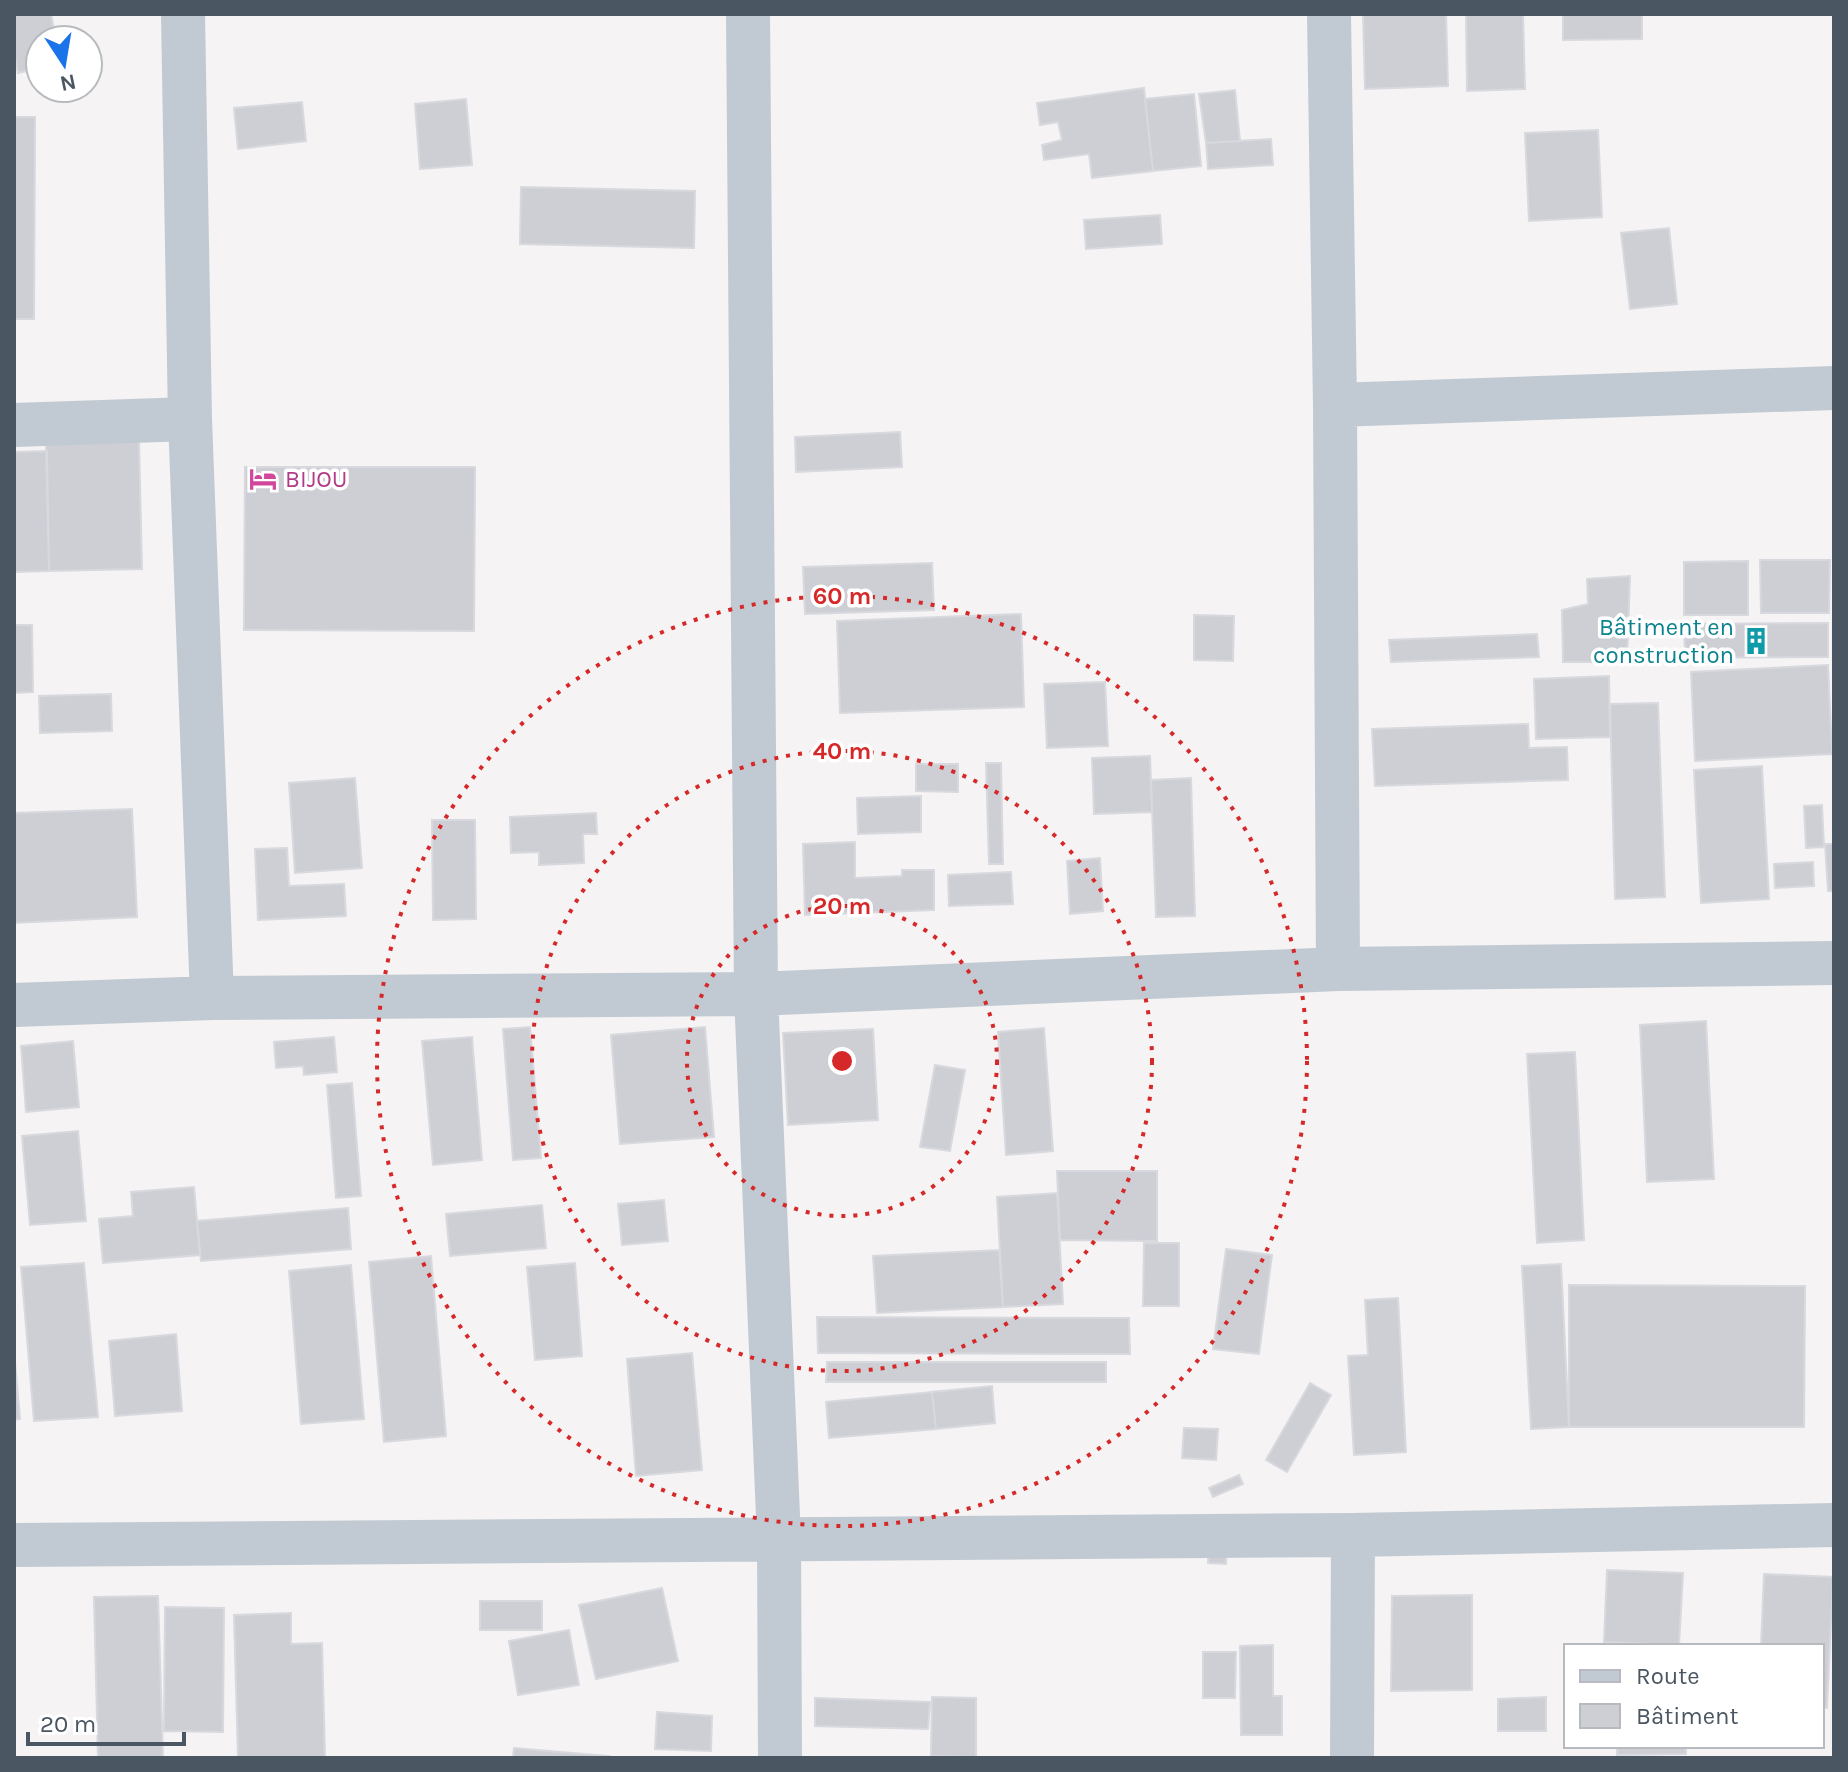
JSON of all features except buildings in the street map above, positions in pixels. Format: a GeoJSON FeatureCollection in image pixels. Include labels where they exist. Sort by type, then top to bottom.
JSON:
{"type":"FeatureCollection","features":[{"type":"Feature","properties":{"kind":"street"},"geometry":{"type":"LineString","coordinates":[[183,14],[190,419],[212,998]]}},
{"type":"Feature","properties":{"kind":"street"},"geometry":{"type":"LineString","coordinates":[[748,14],[756,994],[779,1540],[780,1758]]}},
{"type":"Feature","properties":{"kind":"street"},"geometry":{"type":"LineString","coordinates":[[1329,14],[1338,969]]}},
{"type":"Feature","properties":{"kind":"street"},"geometry":{"type":"LineString","coordinates":[[1335,405],[1834,388]]}},
{"type":"Feature","properties":{"kind":"street"},"geometry":{"type":"LineString","coordinates":[[14,425],[190,419]]}},
{"type":"Feature","properties":{"kind":"street"},"geometry":{"type":"LineString","coordinates":[[14,1005],[212,998],[756,994],[1338,969],[1834,963]]}},
{"type":"Feature","properties":{"kind":"street"},"geometry":{"type":"LineString","coordinates":[[14,1545],[1353,1535],[1834,1525]]}},
{"type":"Feature","properties":{"kind":"street"},"geometry":{"type":"LineString","coordinates":[[1352,1758],[1353,1535]]}},
{"type":"Feature","properties":{"kind":"place","name":"BIJOU"},"geometry":{"type":"Point","coordinates":[263,479]}},
{"type":"Feature","properties":{"kind":"place","name":"Bâtiment en construction"},"geometry":{"type":"Point","coordinates":[1756,641]}}]}
